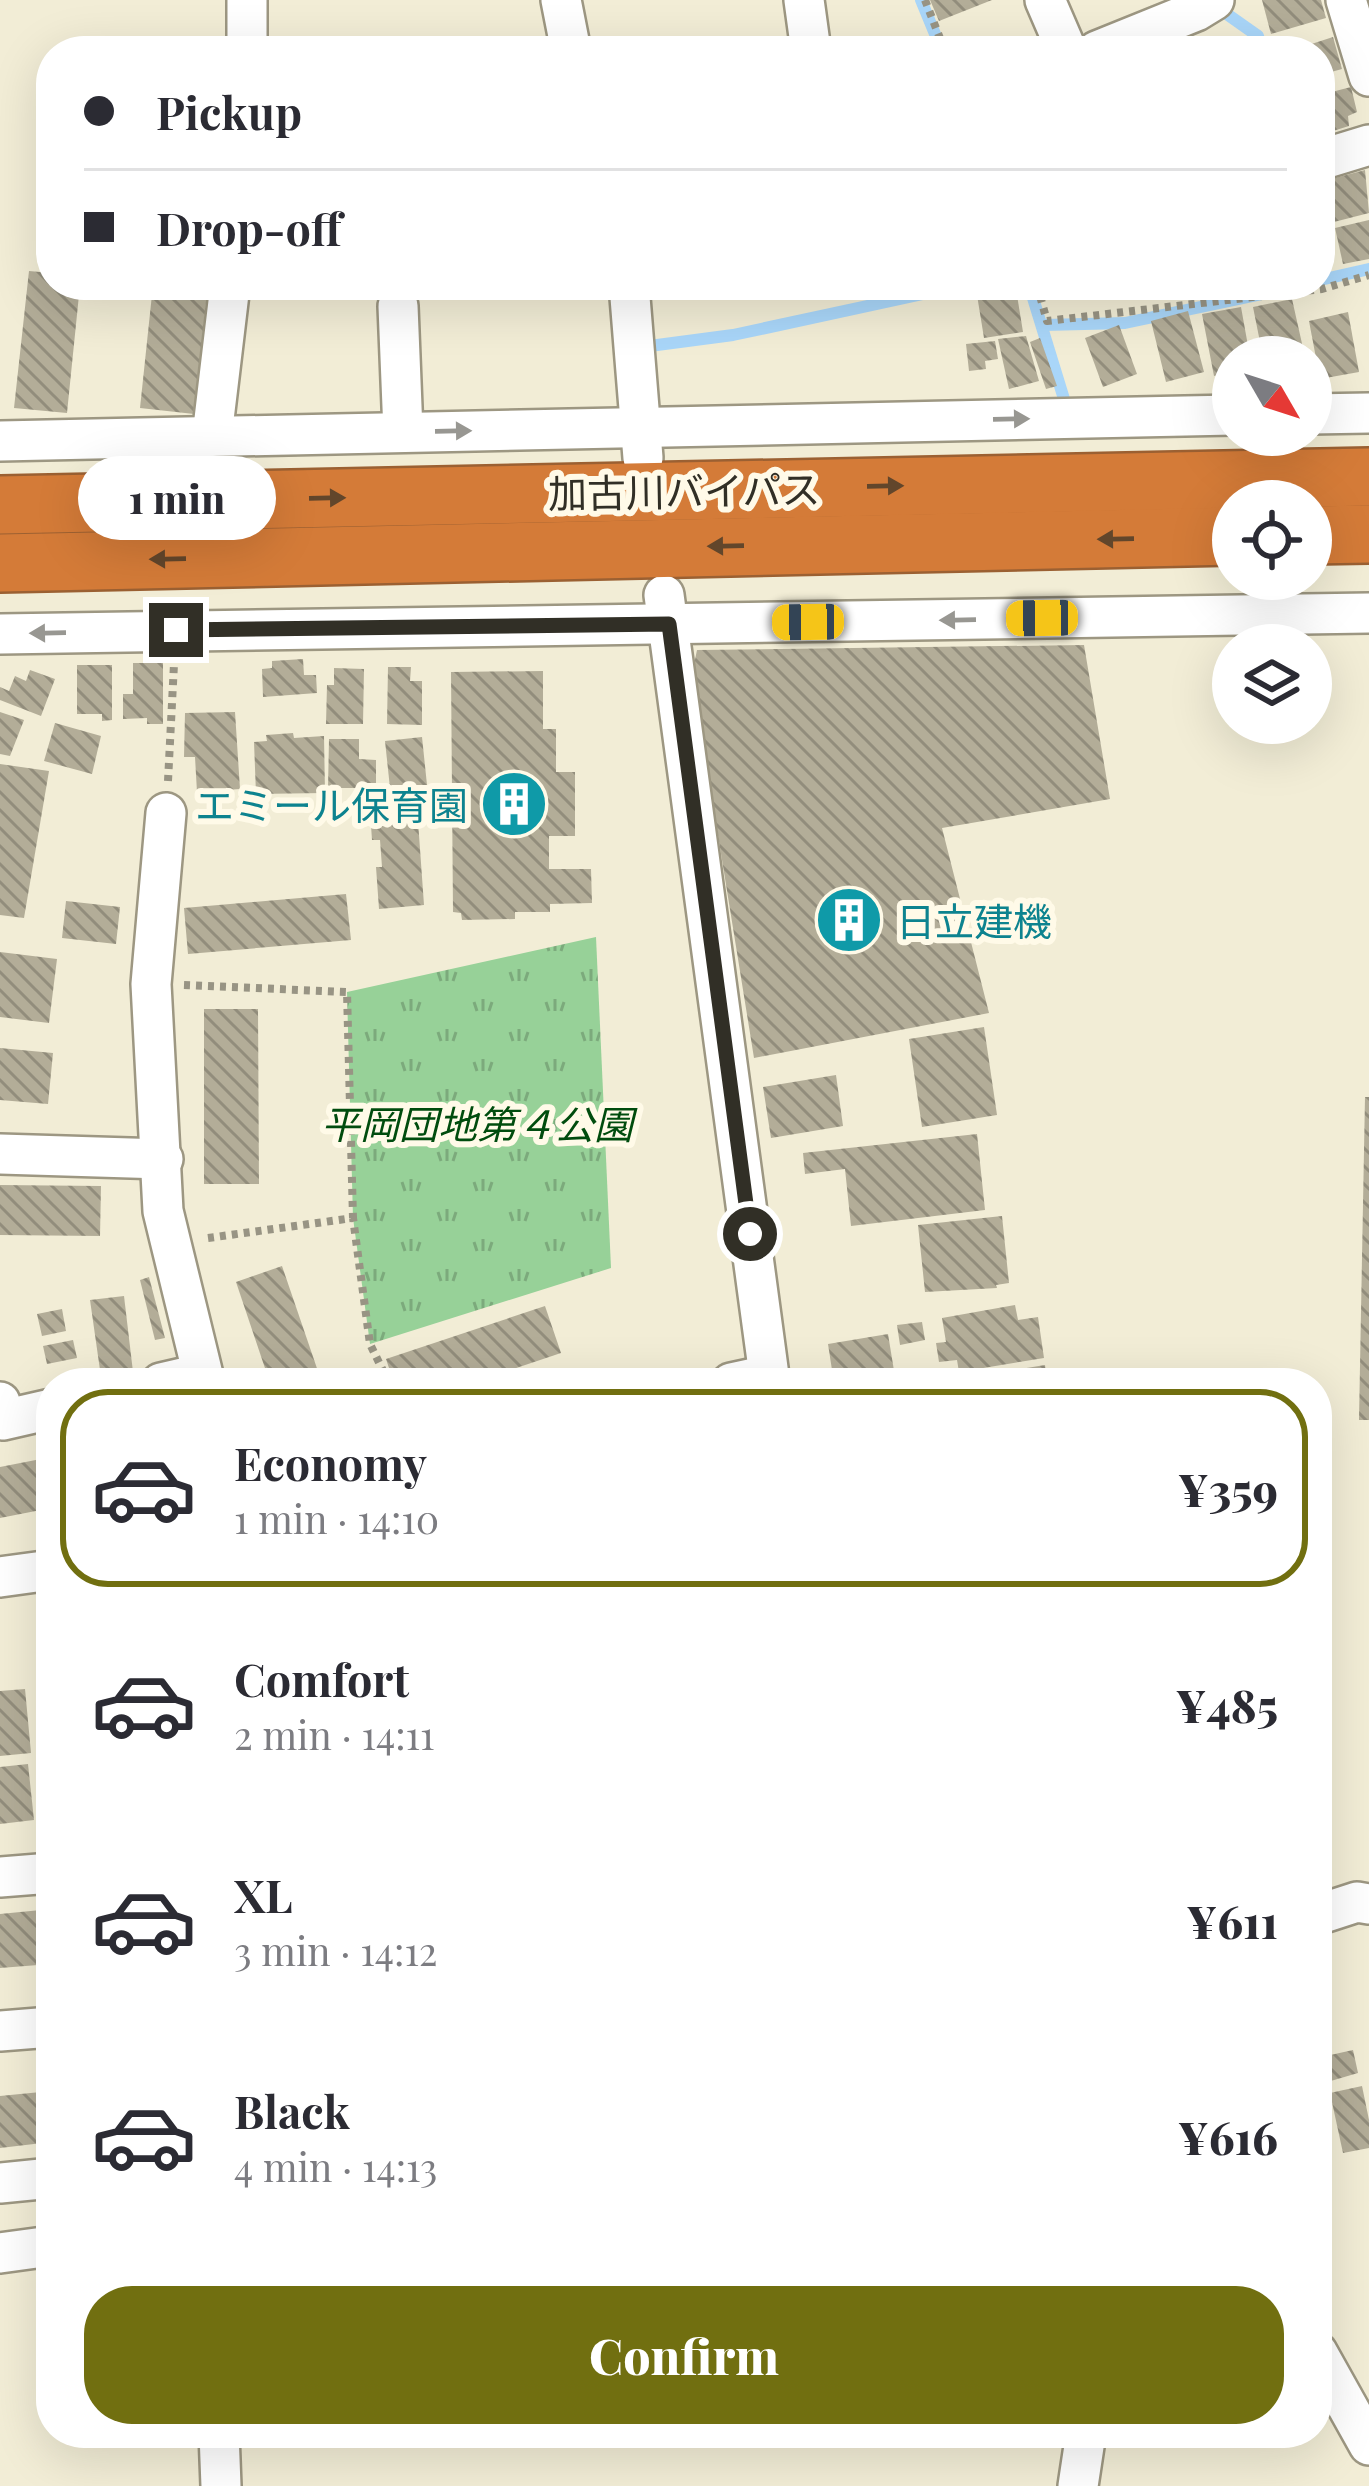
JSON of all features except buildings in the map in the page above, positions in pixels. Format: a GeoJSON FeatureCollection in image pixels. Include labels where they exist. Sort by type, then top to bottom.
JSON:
{"type":"FeatureCollection","features":[{"type":"Feature","properties":{"kind":"highway","name":"加古川バイパス"},"geometry":{"type":"LineString","coordinates":[[0,505],[1369,477]]}},
{"type":"Feature","properties":{"kind":"highway"},"geometry":{"type":"LineString","coordinates":[[1332,535],[1369,534]]}},
{"type":"Feature","properties":{"kind":"highway","name":"加古川バイパス"},"geometry":{"type":"LineString","coordinates":[[0,563],[1212,536]]}},
{"type":"Feature","properties":{"kind":"street"},"geometry":{"type":"LineString","coordinates":[[248,0],[248,36]]}},
{"type":"Feature","properties":{"kind":"street"},"geometry":{"type":"LineString","coordinates":[[561,0],[568,36]]}},
{"type":"Feature","properties":{"kind":"street"},"geometry":{"type":"LineString","coordinates":[[805,0],[810,36]]}},
{"type":"Feature","properties":{"kind":"street"},"geometry":{"type":"LineString","coordinates":[[1045,0],[1061,36]]}},
{"type":"Feature","properties":{"kind":"street"},"geometry":{"type":"LineString","coordinates":[[1346,0],[1369,76]]}},
{"type":"Feature","properties":{"kind":"street"},"geometry":{"type":"LineString","coordinates":[[1130,36],[1201,4]]}},
{"type":"Feature","properties":{"kind":"street"},"geometry":{"type":"LineString","coordinates":[[1335,155],[1369,145]]}},
{"type":"Feature","properties":{"kind":"street"},"geometry":{"type":"LineString","coordinates":[[212,436],[228,300]]}},
{"type":"Feature","properties":{"kind":"street"},"geometry":{"type":"LineString","coordinates":[[630,300],[642,442]]}},
{"type":"Feature","properties":{"kind":"street"},"geometry":{"type":"LineString","coordinates":[[398,306],[403,432]]}},
{"type":"Feature","properties":{"kind":"street"},"geometry":{"type":"LineString","coordinates":[[1332,414],[1369,413]]}},
{"type":"Feature","properties":{"kind":"street"},"geometry":{"type":"LineString","coordinates":[[0,441],[403,432],[642,442],[1212,416]]}},
{"type":"Feature","properties":{"kind":"street"},"geometry":{"type":"LineString","coordinates":[[0,634],[666,609],[1369,614]]}},
{"type":"Feature","properties":{"kind":"street"},"geometry":{"type":"LineString","coordinates":[[666,609],[755,1368]]}},
{"type":"Feature","properties":{"kind":"street"},"geometry":{"type":"LineString","coordinates":[[166,813],[151,984],[163,1211],[200,1368]]}},
{"type":"Feature","properties":{"kind":"street"},"geometry":{"type":"LineString","coordinates":[[0,1154],[163,1159]]}},
{"type":"Feature","properties":{"kind":"street"},"geometry":{"type":"LineString","coordinates":[[1,1415],[36,1411]]}},
{"type":"Feature","properties":{"kind":"street"},"geometry":{"type":"LineString","coordinates":[[0,1577],[36,1572]]}},
{"type":"Feature","properties":{"kind":"street"},"geometry":{"type":"LineString","coordinates":[[0,1877],[36,1874]]}},
{"type":"Feature","properties":{"kind":"street"},"geometry":{"type":"LineString","coordinates":[[1332,1910],[1357,1901],[1369,1904]]}},
{"type":"Feature","properties":{"kind":"street"},"geometry":{"type":"LineString","coordinates":[[0,2031],[36,2028]]}},
{"type":"Feature","properties":{"kind":"street"},"geometry":{"type":"LineString","coordinates":[[0,2182],[36,2179]]}},
{"type":"Feature","properties":{"kind":"street"},"geometry":{"type":"LineString","coordinates":[[0,2253],[36,2248]]}},
{"type":"Feature","properties":{"kind":"street"},"geometry":{"type":"LineString","coordinates":[[1332,2379],[1369,2445]]}},
{"type":"Feature","properties":{"kind":"street"},"geometry":{"type":"LineString","coordinates":[[220,2448],[221,2486]]}},
{"type":"Feature","properties":{"kind":"street"},"geometry":{"type":"LineString","coordinates":[[1078,2486],[1084,2448]]}},
{"type":"Feature","properties":{"kind":"path"},"geometry":{"type":"LineString","coordinates":[[925,0],[939,36]]}},
{"type":"Feature","properties":{"kind":"path"},"geometry":{"type":"LineString","coordinates":[[1335,285],[1369,275]]}},
{"type":"Feature","properties":{"kind":"path"},"geometry":{"type":"LineString","coordinates":[[1041,300],[1047,321],[1227,300]]}},
{"type":"Feature","properties":{"kind":"path"},"geometry":{"type":"LineString","coordinates":[[166,813],[176,630]]}},
{"type":"Feature","properties":{"kind":"path"},"geometry":{"type":"LineString","coordinates":[[151,984],[347,992],[352,1218],[370,1344],[382,1368]]}},
{"type":"Feature","properties":{"kind":"path"},"geometry":{"type":"LineString","coordinates":[[170,1244],[352,1218]]}},
{"type":"Feature","properties":{"kind":"green space","name":"平岡団地第４公園"},"geometry":{"type":"Polygon","coordinates":[[[596,937],[611,1268],[370,1344],[353,1218],[347,992],[596,937]]]}},
{"type":"Feature","properties":{"kind":"waterway"},"geometry":{"type":"LineString","coordinates":[[921,0],[936,36]]}},
{"type":"Feature","properties":{"kind":"waterway"},"geometry":{"type":"LineString","coordinates":[[1217,15],[1224,12],[1258,36]]}},
{"type":"Feature","properties":{"kind":"waterway"},"geometry":{"type":"LineString","coordinates":[[1335,277],[1369,269]]}},
{"type":"Feature","properties":{"kind":"waterway"},"geometry":{"type":"LineString","coordinates":[[642,347],[733,335],[895,300]]}},
{"type":"Feature","properties":{"kind":"waterway"},"geometry":{"type":"LineString","coordinates":[[1034,300],[1064,399]]}},
{"type":"Feature","properties":{"kind":"waterway"},"geometry":{"type":"LineString","coordinates":[[1044,325],[1125,323],[1234,300]]}},
{"type":"Feature","properties":{"kind":"place","name":"エミール保育園"},"geometry":{"type":"Point","coordinates":[514,804]}},
{"type":"Feature","properties":{"kind":"place","name":"日立建機"},"geometry":{"type":"Point","coordinates":[849,920]}},
{"type":"Feature","properties":{"kind":"route"},"geometry":{"type":"LineString","coordinates":[[176,630],[669,624],[750,1234]]}}]}
